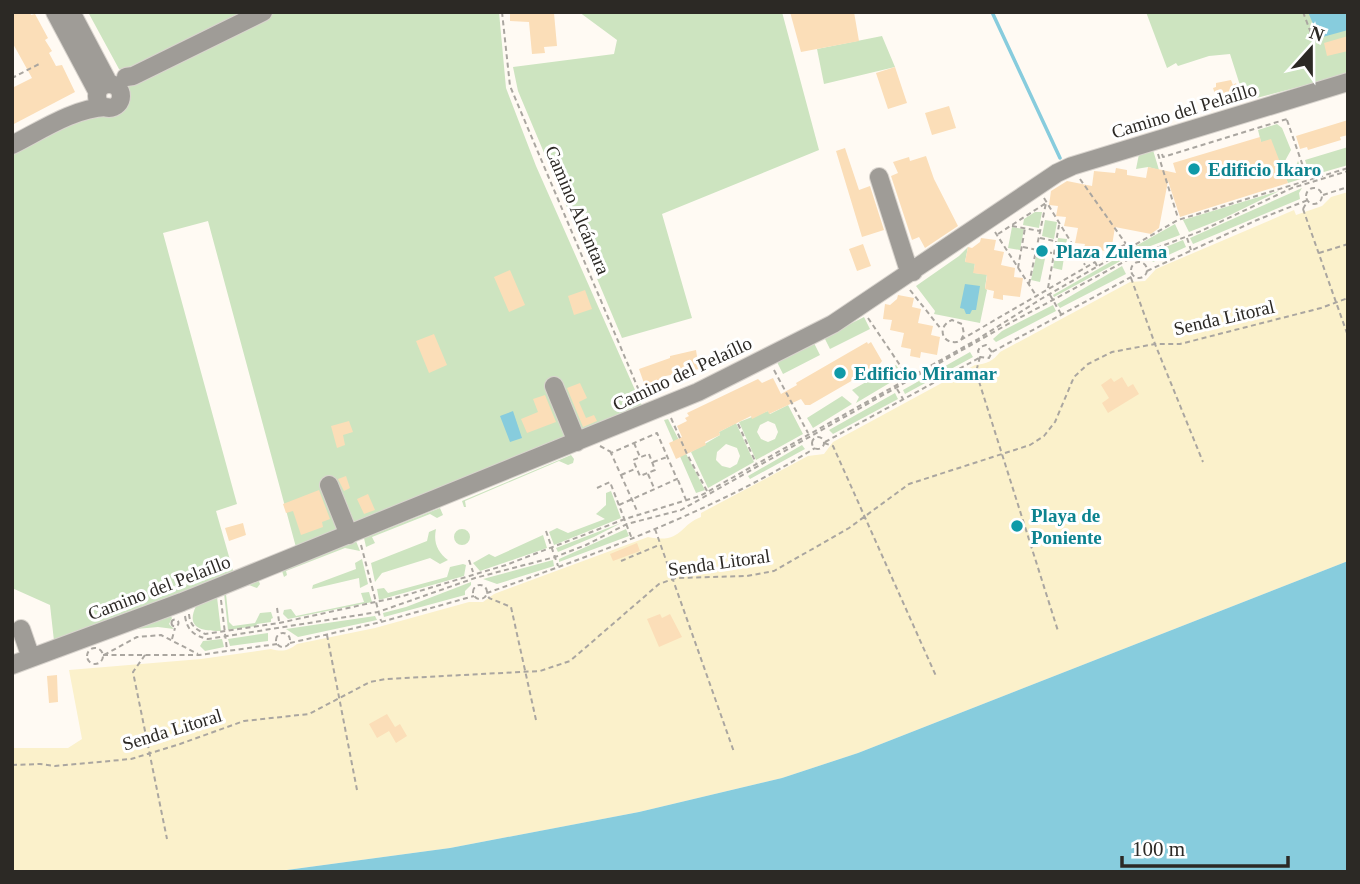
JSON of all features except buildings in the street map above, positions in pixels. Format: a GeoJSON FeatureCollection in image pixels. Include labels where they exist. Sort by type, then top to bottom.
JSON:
{"type":"FeatureCollection","features":[{"type":"Feature","properties":{"kind":"street"},"geometry":{"type":"LineString","coordinates":[[55,12],[107,91]]}},
{"type":"Feature","properties":{"kind":"street"},"geometry":{"type":"LineString","coordinates":[[71,12],[107,91]]}},
{"type":"Feature","properties":{"kind":"street"},"geometry":{"type":"LineString","coordinates":[[12,145],[94,107],[107,91],[133,76],[263,12]]}},
{"type":"Feature","properties":{"kind":"street","name":"Camino del Pelaíllo"},"geometry":{"type":"LineString","coordinates":[[12,665],[187,604],[220,586],[354,537],[577,442],[651,419],[833,324],[910,279],[1057,173],[1072,166],[1348,82]]}},
{"type":"Feature","properties":{"kind":"street"},"geometry":{"type":"LineString","coordinates":[[879,177],[910,279]]}},
{"type":"Feature","properties":{"kind":"street"},"geometry":{"type":"LineString","coordinates":[[554,386],[577,442]]}},
{"type":"Feature","properties":{"kind":"street"},"geometry":{"type":"LineString","coordinates":[[328,485],[354,537]]}},
{"type":"Feature","properties":{"kind":"street"},"geometry":{"type":"LineString","coordinates":[[21,629],[30,658]]}},
{"type":"Feature","properties":{"kind":"path","name":"Camino Alcántara"},"geometry":{"type":"LineString","coordinates":[[502,12],[510,86],[686,500]]}},
{"type":"Feature","properties":{"kind":"path"},"geometry":{"type":"LineString","coordinates":[[1303,12],[1314,41]]}},
{"type":"Feature","properties":{"kind":"path"},"geometry":{"type":"LineString","coordinates":[[13,76],[41,64]]}},
{"type":"Feature","properties":{"kind":"path"},"geometry":{"type":"LineString","coordinates":[[1160,147],[1163,157],[1287,119],[1307,180]]}},
{"type":"Feature","properties":{"kind":"path"},"geometry":{"type":"LineString","coordinates":[[1156,146],[1178,220]]}},
{"type":"Feature","properties":{"kind":"path"},"geometry":{"type":"LineString","coordinates":[[187,604],[190,621],[195,629],[205,634],[279,623],[376,603],[474,574],[552,548],[625,519],[686,500],[707,492],[894,384],[978,339],[1049,294],[1178,220],[1348,170]]}},
{"type":"Feature","properties":{"kind":"path"},"geometry":{"type":"LineString","coordinates":[[187,604],[186,625],[191,632],[208,639],[378,612],[475,578],[555,557],[627,524],[681,510],[1008,324],[1148,250],[1201,231],[1292,188],[1348,170]]}},
{"type":"Feature","properties":{"kind":"path"},"geometry":{"type":"LineString","coordinates":[[1079,177],[1129,249]]}},
{"type":"Feature","properties":{"kind":"path"},"geometry":{"type":"LineString","coordinates":[[1322,195],[1318,189],[1310,187],[1303,209],[1348,336]]}},
{"type":"Feature","properties":{"kind":"path"},"geometry":{"type":"LineString","coordinates":[[103,655],[199,655],[277,644],[285,647],[290,643],[381,622],[474,596],[480,599],[487,593],[558,568],[655,528],[748,484],[815,448],[820,449],[824,443],[980,357],[987,359],[992,352],[1132,276],[1140,278],[1147,271],[1191,250],[1308,200],[1317,204],[1322,195],[1348,187]]}},
{"type":"Feature","properties":{"kind":"path"},"geometry":{"type":"LineString","coordinates":[[1044,197],[1086,267]]}},
{"type":"Feature","properties":{"kind":"path"},"geometry":{"type":"LineString","coordinates":[[997,235],[1046,203]]}},
{"type":"Feature","properties":{"kind":"path"},"geometry":{"type":"LineString","coordinates":[[1029,286],[1046,203]]}},
{"type":"Feature","properties":{"kind":"path"},"geometry":{"type":"LineString","coordinates":[[1048,290],[1059,223]]}},
{"type":"Feature","properties":{"kind":"path"},"geometry":{"type":"LineString","coordinates":[[1011,225],[1040,231]]}},
{"type":"Feature","properties":{"kind":"path"},"geometry":{"type":"LineString","coordinates":[[992,228],[1036,297],[1041,299]]}},
{"type":"Feature","properties":{"kind":"path"},"geometry":{"type":"LineString","coordinates":[[1018,268],[1026,228]]}},
{"type":"Feature","properties":{"kind":"path"},"geometry":{"type":"LineString","coordinates":[[1039,237],[1056,241]]}},
{"type":"Feature","properties":{"kind":"path"},"geometry":{"type":"LineString","coordinates":[[1186,239],[1191,250]]}},
{"type":"Feature","properties":{"kind":"path"},"geometry":{"type":"LineString","coordinates":[[910,279],[944,337],[950,342],[961,340],[1126,244]]}},
{"type":"Feature","properties":{"kind":"path"},"geometry":{"type":"LineString","coordinates":[[1319,253],[1348,244]]}},
{"type":"Feature","properties":{"kind":"path"},"geometry":{"type":"LineString","coordinates":[[1022,247],[1054,253]]}},
{"type":"Feature","properties":{"kind":"path"},"geometry":{"type":"LineString","coordinates":[[1095,262],[1098,267]]}},
{"type":"Feature","properties":{"kind":"path"},"geometry":{"type":"LineString","coordinates":[[1147,271],[1143,264],[1135,262],[1131,269],[1155,344],[1203,463]]}},
{"type":"Feature","properties":{"kind":"path"},"geometry":{"type":"LineString","coordinates":[[1049,294],[1061,314]]}},
{"type":"Feature","properties":{"kind":"path","name":"Senda Litoral"},"geometry":{"type":"LineString","coordinates":[[12,765],[55,766],[131,759],[244,721],[309,714],[370,682],[386,679],[540,671],[570,661],[659,584],[672,579],[747,576],[774,571],[865,516],[909,484],[1030,444],[1044,436],[1055,422],[1074,377],[1088,364],[1112,352],[1155,344],[1180,344],[1348,298]]}},
{"type":"Feature","properties":{"kind":"path"},"geometry":{"type":"LineString","coordinates":[[860,306],[911,381]]}},
{"type":"Feature","properties":{"kind":"path"},"geometry":{"type":"LineString","coordinates":[[942,330],[949,321],[959,322],[965,330],[961,340]]}},
{"type":"Feature","properties":{"kind":"path"},"geometry":{"type":"LineString","coordinates":[[974,332],[978,339]]}},
{"type":"Feature","properties":{"kind":"path"},"geometry":{"type":"LineString","coordinates":[[992,352],[988,346],[981,344],[976,372],[1058,631]]}},
{"type":"Feature","properties":{"kind":"path"},"geometry":{"type":"LineString","coordinates":[[771,364],[809,433]]}},
{"type":"Feature","properties":{"kind":"path"},"geometry":{"type":"LineString","coordinates":[[894,384],[904,400]]}},
{"type":"Feature","properties":{"kind":"path"},"geometry":{"type":"LineString","coordinates":[[670,415],[707,492]]}},
{"type":"Feature","properties":{"kind":"path"},"geometry":{"type":"LineString","coordinates":[[738,424],[756,464]]}},
{"type":"Feature","properties":{"kind":"path"},"geometry":{"type":"LineString","coordinates":[[611,453],[657,433]]}},
{"type":"Feature","properties":{"kind":"path"},"geometry":{"type":"LineString","coordinates":[[815,448],[812,443],[815,438],[821,438],[824,443],[833,446],[936,676]]}},
{"type":"Feature","properties":{"kind":"path"},"geometry":{"type":"LineString","coordinates":[[634,443],[640,457]]}},
{"type":"Feature","properties":{"kind":"path"},"geometry":{"type":"LineString","coordinates":[[596,444],[611,453],[639,515]]}},
{"type":"Feature","properties":{"kind":"path"},"geometry":{"type":"LineString","coordinates":[[649,454],[655,470],[640,476],[633,460],[640,457],[649,454]]}},
{"type":"Feature","properties":{"kind":"path"},"geometry":{"type":"LineString","coordinates":[[652,463],[667,457]]}},
{"type":"Feature","properties":{"kind":"path"},"geometry":{"type":"LineString","coordinates":[[621,475],[636,469]]}},
{"type":"Feature","properties":{"kind":"path"},"geometry":{"type":"LineString","coordinates":[[741,472],[743,476]]}},
{"type":"Feature","properties":{"kind":"path"},"geometry":{"type":"LineString","coordinates":[[648,473],[654,489]]}},
{"type":"Feature","properties":{"kind":"path"},"geometry":{"type":"LineString","coordinates":[[619,505],[677,479]]}},
{"type":"Feature","properties":{"kind":"path"},"geometry":{"type":"LineString","coordinates":[[597,488],[610,482],[632,538]]}},
{"type":"Feature","properties":{"kind":"path"},"geometry":{"type":"LineString","coordinates":[[655,528],[734,752]]}},
{"type":"Feature","properties":{"kind":"path"},"geometry":{"type":"LineString","coordinates":[[546,531],[558,568]]}},
{"type":"Feature","properties":{"kind":"path"},"geometry":{"type":"LineString","coordinates":[[354,537],[381,622]]}},
{"type":"Feature","properties":{"kind":"path"},"geometry":{"type":"LineString","coordinates":[[621,561],[660,545]]}},
{"type":"Feature","properties":{"kind":"path"},"geometry":{"type":"LineString","coordinates":[[469,560],[474,574]]}},
{"type":"Feature","properties":{"kind":"path"},"geometry":{"type":"LineString","coordinates":[[474,596],[476,580]]}},
{"type":"Feature","properties":{"kind":"path"},"geometry":{"type":"LineString","coordinates":[[477,585],[484,586],[489,598],[510,607],[536,720]]}},
{"type":"Feature","properties":{"kind":"path"},"geometry":{"type":"LineString","coordinates":[[220,586],[227,651]]}},
{"type":"Feature","properties":{"kind":"path"},"geometry":{"type":"LineString","coordinates":[[277,608],[279,623]]}},
{"type":"Feature","properties":{"kind":"path"},"geometry":{"type":"LineString","coordinates":[[172,640],[175,627]]}},
{"type":"Feature","properties":{"kind":"path"},"geometry":{"type":"LineString","coordinates":[[280,629],[281,634]]}},
{"type":"Feature","properties":{"kind":"path"},"geometry":{"type":"LineString","coordinates":[[281,634],[287,635],[290,643]]}},
{"type":"Feature","properties":{"kind":"path"},"geometry":{"type":"LineString","coordinates":[[277,644],[277,636],[281,634]]}},
{"type":"Feature","properties":{"kind":"path"},"geometry":{"type":"LineString","coordinates":[[327,634],[357,790]]}},
{"type":"Feature","properties":{"kind":"path"},"geometry":{"type":"LineString","coordinates":[[103,655],[101,650],[96,648],[88,655],[95,664],[102,660],[103,655],[137,637],[161,635],[199,655]]}},
{"type":"Feature","properties":{"kind":"path"},"geometry":{"type":"LineString","coordinates":[[124,637],[126,643]]}},
{"type":"Feature","properties":{"kind":"path"},"geometry":{"type":"LineString","coordinates":[[145,655],[134,672],[148,754],[167,839]]}},
{"type":"Feature","properties":{"kind":"green space"},"geometry":{"type":"Polygon","coordinates":[[[88,12],[253,12],[126,72],[119,69],[88,12]]]}},
{"type":"Feature","properties":{"kind":"green space"},"geometry":{"type":"Polygon","coordinates":[[[271,12],[499,12],[506,88],[536,166],[643,408],[297,551],[208,221],[163,233],[237,504],[216,511],[234,574],[54,641],[50,605],[12,588],[12,155],[90,115],[114,114],[125,103],[126,87],[150,72],[271,12]]]}},
{"type":"Feature","properties":{"kind":"green space"},"geometry":{"type":"Polygon","coordinates":[[[579,12],[782,12],[819,150],[662,214],[692,318],[622,338],[518,91],[513,67],[614,54],[617,40],[579,12]]]}},
{"type":"Feature","properties":{"kind":"green space"},"geometry":{"type":"Polygon","coordinates":[[[1146,12],[1348,12],[1348,74],[1245,101],[1230,54],[1209,56],[1178,66],[1176,63],[1167,68],[1146,12]]]}},
{"type":"Feature","properties":{"kind":"green space"},"geometry":{"type":"Polygon","coordinates":[[[882,36],[895,67],[824,84],[817,49],[882,36]]]}},
{"type":"Feature","properties":{"kind":"green space"},"geometry":{"type":"Polygon","coordinates":[[[1277,124],[1282,128],[1291,150],[1280,170],[1261,142],[1258,130],[1277,124]]]}},
{"type":"Feature","properties":{"kind":"green space"},"geometry":{"type":"Polygon","coordinates":[[[1348,147],[1348,165],[1310,176],[1305,160],[1348,147]]]}},
{"type":"Feature","properties":{"kind":"green space"},"geometry":{"type":"Polygon","coordinates":[[[1153,150],[1159,170],[1148,167],[1136,169],[1139,154],[1153,150]]]}},
{"type":"Feature","properties":{"kind":"green space"},"geometry":{"type":"Polygon","coordinates":[[[1298,161],[1304,178],[1288,183],[1283,172],[1295,168],[1298,161]]]}},
{"type":"Feature","properties":{"kind":"green space"},"geometry":{"type":"Polygon","coordinates":[[[1302,188],[1300,199],[1193,244],[1190,238],[1302,188]]]}},
{"type":"Feature","properties":{"kind":"green space"},"geometry":{"type":"Polygon","coordinates":[[[1279,191],[1189,232],[1183,220],[1279,191]]]}},
{"type":"Feature","properties":{"kind":"green space"},"geometry":{"type":"Polygon","coordinates":[[[1035,212],[1042,212],[1039,228],[1023,225],[1024,219],[1035,212]]]}},
{"type":"Feature","properties":{"kind":"green space"},"geometry":{"type":"Polygon","coordinates":[[[1045,220],[1057,222],[1054,239],[1042,236],[1045,220]]]}},
{"type":"Feature","properties":{"kind":"green space"},"geometry":{"type":"Polygon","coordinates":[[[1175,224],[1180,235],[1137,251],[1134,247],[1175,224]]]}},
{"type":"Feature","properties":{"kind":"green space"},"geometry":{"type":"Polygon","coordinates":[[[1012,227],[1024,229],[1020,250],[1008,248],[1012,227]]]}},
{"type":"Feature","properties":{"kind":"green space"},"geometry":{"type":"Polygon","coordinates":[[[1058,238],[1067,239],[1062,270],[1053,268],[1058,238]]]}},
{"type":"Feature","properties":{"kind":"green space"},"geometry":{"type":"Polygon","coordinates":[[[1183,240],[1186,247],[1153,262],[1148,254],[1183,240]]]}},
{"type":"Feature","properties":{"kind":"green space"},"geometry":{"type":"Polygon","coordinates":[[[968,247],[965,262],[975,262],[974,273],[987,274],[987,290],[980,323],[934,314],[935,311],[916,286],[968,247]]]}},
{"type":"Feature","properties":{"kind":"green space"},"geometry":{"type":"Polygon","coordinates":[[[1037,252],[1046,254],[1040,282],[1031,280],[1037,252]]]}},
{"type":"Feature","properties":{"kind":"green space"},"geometry":{"type":"Polygon","coordinates":[[[1126,253],[1128,257],[1054,297],[1053,295],[1126,253]]]}},
{"type":"Feature","properties":{"kind":"green space"},"geometry":{"type":"Polygon","coordinates":[[[1122,266],[1126,274],[1060,308],[1057,304],[1122,266]]]}},
{"type":"Feature","properties":{"kind":"green space"},"geometry":{"type":"Polygon","coordinates":[[[1053,305],[1056,311],[996,342],[993,339],[1002,331],[1053,305]]]}},
{"type":"Feature","properties":{"kind":"green space"},"geometry":{"type":"Polygon","coordinates":[[[864,317],[870,329],[830,349],[824,337],[864,317]]]}},
{"type":"Feature","properties":{"kind":"green space"},"geometry":{"type":"Polygon","coordinates":[[[814,343],[820,355],[783,374],[777,362],[814,343]]]}},
{"type":"Feature","properties":{"kind":"green space"},"geometry":{"type":"Polygon","coordinates":[[[970,352],[973,357],[905,394],[903,390],[970,352]]]}},
{"type":"Feature","properties":{"kind":"green space"},"geometry":{"type":"Polygon","coordinates":[[[896,365],[903,375],[856,403],[859,397],[852,390],[896,365]]]}},
{"type":"Feature","properties":{"kind":"green space"},"geometry":{"type":"Polygon","coordinates":[[[895,393],[898,399],[833,434],[829,430],[895,393]]]}},
{"type":"Feature","properties":{"kind":"green space"},"geometry":{"type":"Polygon","coordinates":[[[842,396],[852,404],[813,428],[807,418],[842,396]]]}},
{"type":"Feature","properties":{"kind":"green space"},"geometry":{"type":"Polygon","coordinates":[[[788,405],[803,434],[756,460],[739,422],[768,411],[770,414],[788,405]],[[768,421],[760,425],[757,432],[761,439],[768,442],[775,439],[778,432],[775,424],[768,421]]]}},
{"type":"Feature","properties":{"kind":"green space"},"geometry":{"type":"Polygon","coordinates":[[[668,419],[705,490],[696,493],[664,420],[668,419]]]}},
{"type":"Feature","properties":{"kind":"green space"},"geometry":{"type":"Polygon","coordinates":[[[736,423],[754,462],[708,488],[691,452],[720,435],[719,432],[736,423]],[[726,444],[717,452],[716,460],[722,466],[730,468],[737,464],[740,456],[737,448],[726,444]]]}},
{"type":"Feature","properties":{"kind":"green space"},"geometry":{"type":"Polygon","coordinates":[[[802,445],[805,449],[750,479],[748,476],[802,445]]]}},
{"type":"Feature","properties":{"kind":"green space"},"geometry":{"type":"Polygon","coordinates":[[[571,455],[573,463],[568,465],[559,461],[465,501],[464,507],[462,501],[571,455]]]}},
{"type":"Feature","properties":{"kind":"green space"},"geometry":{"type":"Polygon","coordinates":[[[611,491],[621,518],[554,545],[549,532],[557,528],[568,533],[605,519],[596,514],[606,505],[606,493],[611,491]]]}},
{"type":"Feature","properties":{"kind":"green space"},"geometry":{"type":"Polygon","coordinates":[[[440,508],[443,515],[437,518],[430,514],[372,537],[375,543],[366,547],[364,538],[440,508]]]}},
{"type":"Feature","properties":{"kind":"green space"},"geometry":{"type":"Polygon","coordinates":[[[621,523],[558,552],[556,548],[621,523]]]}},
{"type":"Feature","properties":{"kind":"green space"},"geometry":{"type":"Polygon","coordinates":[[[436,529],[437,547],[448,560],[440,564],[430,558],[382,573],[375,582],[371,563],[427,541],[429,532],[436,529]]]}},
{"type":"Feature","properties":{"kind":"green space"},"geometry":{"type":"Polygon","coordinates":[[[462,529],[468,531],[468,543],[462,545],[456,543],[454,537],[456,531],[462,529]]]}},
{"type":"Feature","properties":{"kind":"green space"},"geometry":{"type":"Polygon","coordinates":[[[626,529],[629,536],[559,562],[559,559],[626,529]]]}},
{"type":"Feature","properties":{"kind":"green space"},"geometry":{"type":"Polygon","coordinates":[[[543,535],[547,548],[480,571],[473,563],[489,554],[495,557],[543,535]]]}},
{"type":"Feature","properties":{"kind":"green space"},"geometry":{"type":"Polygon","coordinates":[[[356,541],[360,551],[345,548],[286,571],[287,575],[284,577],[282,571],[356,541]]]}},
{"type":"Feature","properties":{"kind":"green space"},"geometry":{"type":"Polygon","coordinates":[[[362,559],[368,584],[360,588],[359,578],[312,589],[313,585],[356,569],[355,563],[362,559]]]}},
{"type":"Feature","properties":{"kind":"green space"},"geometry":{"type":"Polygon","coordinates":[[[553,560],[554,566],[497,584],[483,579],[553,560]]]}},
{"type":"Feature","properties":{"kind":"green space"},"geometry":{"type":"Polygon","coordinates":[[[466,565],[464,576],[379,600],[377,589],[384,588],[388,593],[447,577],[450,567],[466,565]]]}},
{"type":"Feature","properties":{"kind":"green space"},"geometry":{"type":"Polygon","coordinates":[[[258,579],[260,584],[257,588],[249,585],[226,594],[229,622],[233,626],[255,623],[260,613],[271,612],[271,622],[228,630],[224,593],[258,579]]]}},
{"type":"Feature","properties":{"kind":"green space"},"geometry":{"type":"Polygon","coordinates":[[[471,582],[465,595],[384,617],[383,613],[471,582]]]}},
{"type":"Feature","properties":{"kind":"green space"},"geometry":{"type":"Polygon","coordinates":[[[369,592],[372,602],[288,619],[283,614],[284,610],[291,609],[296,616],[364,602],[361,593],[369,592]]]}},
{"type":"Feature","properties":{"kind":"green space"},"geometry":{"type":"Polygon","coordinates":[[[217,597],[221,631],[198,627],[193,620],[196,606],[217,597]]]}},
{"type":"Feature","properties":{"kind":"green space"},"geometry":{"type":"Polygon","coordinates":[[[170,615],[172,618],[169,624],[174,629],[136,629],[170,615]]]}},
{"type":"Feature","properties":{"kind":"green space"},"geometry":{"type":"Polygon","coordinates":[[[375,616],[377,620],[298,637],[286,629],[375,616]]]}},
{"type":"Feature","properties":{"kind":"green space"},"geometry":{"type":"Polygon","coordinates":[[[268,633],[268,641],[230,646],[228,639],[268,633]]]}},
{"type":"Feature","properties":{"kind":"green space"},"geometry":{"type":"Polygon","coordinates":[[[222,639],[224,647],[205,651],[200,646],[203,641],[222,639]]]}},
{"type":"Feature","properties":{"kind":"sand","name":"Playa de Poniente"},"geometry":{"type":"Polygon","coordinates":[[[1348,192],[1348,561],[858,753],[782,778],[639,812],[450,848],[272,872],[12,872],[12,748],[68,748],[82,739],[69,670],[201,659],[271,649],[285,650],[297,644],[375,628],[469,602],[483,602],[494,594],[648,537],[659,539],[674,536],[701,517],[701,513],[808,456],[824,454],[833,442],[975,365],[989,362],[1000,352],[1130,282],[1145,281],[1156,269],[1294,210],[1296,215],[1322,206],[1331,197],[1348,192]]]}},
{"type":"Feature","properties":{"kind":"water"},"geometry":{"type":"Polygon","coordinates":[[[1308,12],[1348,12],[1348,30],[1319,38],[1308,12]]]}},
{"type":"Feature","properties":{"kind":"water"},"geometry":{"type":"Polygon","coordinates":[[[965,284],[980,286],[976,310],[972,310],[970,314],[960,308],[965,284]]]}},
{"type":"Feature","properties":{"kind":"water"},"geometry":{"type":"Polygon","coordinates":[[[513,411],[522,438],[510,442],[500,416],[513,411]]]}},
{"type":"Feature","properties":{"kind":"water"},"geometry":{"type":"Polygon","coordinates":[[[1348,561],[1348,872],[272,872],[450,848],[639,812],[782,778],[858,753],[1348,561]]]}},
{"type":"Feature","properties":{"kind":"waterway"},"geometry":{"type":"LineString","coordinates":[[992,12],[1060,158]]}},
{"type":"Feature","properties":{"kind":"place","name":"Edificio Ikaro"},"geometry":{"type":"Point","coordinates":[1194,169]}},
{"type":"Feature","properties":{"kind":"place","name":"Plaza Zulema"},"geometry":{"type":"Point","coordinates":[1042,251]}},
{"type":"Feature","properties":{"kind":"place","name":"Edificio Miramar"},"geometry":{"type":"Point","coordinates":[840,373]}},
{"type":"Feature","properties":{"kind":"place","name":"Playa de Poniente"},"geometry":{"type":"Point","coordinates":[1017,526]}}]}
